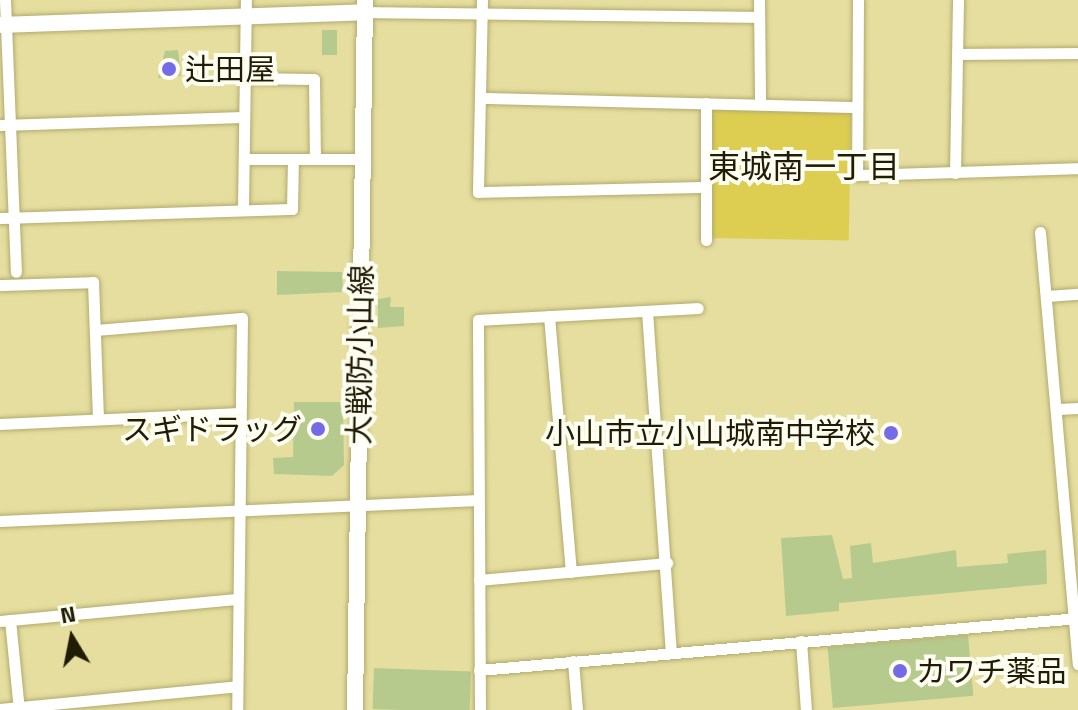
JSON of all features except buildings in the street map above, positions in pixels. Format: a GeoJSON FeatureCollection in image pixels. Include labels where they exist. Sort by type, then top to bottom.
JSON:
{"type":"FeatureCollection","features":[{"type":"Feature","properties":{"kind":"main road"},"geometry":{"type":"LineString","coordinates":[[3,25],[246,8],[365,6]]}},
{"type":"Feature","properties":{"kind":"main road","name":"大戦防小山線"},"geometry":{"type":"LineString","coordinates":[[355,710],[365,6]]}},
{"type":"Feature","properties":{"kind":"street"},"geometry":{"type":"LineString","coordinates":[[5,0],[5,124],[16,272]]}},
{"type":"Feature","properties":{"kind":"street"},"geometry":{"type":"LineString","coordinates":[[759,0],[760,104]]}},
{"type":"Feature","properties":{"kind":"street"},"geometry":{"type":"LineString","coordinates":[[858,0],[857,175],[1078,168]]}},
{"type":"Feature","properties":{"kind":"street"},"geometry":{"type":"LineString","coordinates":[[955,173],[958,0]]}},
{"type":"Feature","properties":{"kind":"street"},"geometry":{"type":"LineString","coordinates":[[365,6],[482,6],[759,17]]}},
{"type":"Feature","properties":{"kind":"street"},"geometry":{"type":"LineString","coordinates":[[482,6],[478,192],[706,187]]}},
{"type":"Feature","properties":{"kind":"street"},"geometry":{"type":"LineString","coordinates":[[243,209],[246,8]]}},
{"type":"Feature","properties":{"kind":"street"},"geometry":{"type":"LineString","coordinates":[[958,54],[1078,53]]}},
{"type":"Feature","properties":{"kind":"street"},"geometry":{"type":"LineString","coordinates":[[245,78],[314,79],[315,159]]}},
{"type":"Feature","properties":{"kind":"street"},"geometry":{"type":"LineString","coordinates":[[482,98],[856,107]]}},
{"type":"Feature","properties":{"kind":"street"},"geometry":{"type":"LineString","coordinates":[[706,103],[706,240]]}},
{"type":"Feature","properties":{"kind":"street"},"geometry":{"type":"LineString","coordinates":[[5,124],[244,117]]}},
{"type":"Feature","properties":{"kind":"street"},"geometry":{"type":"LineString","coordinates":[[244,159],[362,159]]}},
{"type":"Feature","properties":{"kind":"street"},"geometry":{"type":"LineString","coordinates":[[0,218],[292,209],[293,159]]}},
{"type":"Feature","properties":{"kind":"street"},"geometry":{"type":"LineString","coordinates":[[1040,232],[1058,409],[1072,509],[1078,664]]}},
{"type":"Feature","properties":{"kind":"street"},"geometry":{"type":"LineString","coordinates":[[0,285],[93,282],[98,419]]}},
{"type":"Feature","properties":{"kind":"street"},"geometry":{"type":"LineString","coordinates":[[1047,296],[1078,294]]}},
{"type":"Feature","properties":{"kind":"street"},"geometry":{"type":"LineString","coordinates":[[480,710],[478,320],[698,308]]}},
{"type":"Feature","properties":{"kind":"street"},"geometry":{"type":"LineString","coordinates":[[647,311],[671,652]]}},
{"type":"Feature","properties":{"kind":"street"},"geometry":{"type":"LineString","coordinates":[[549,316],[571,572]]}},
{"type":"Feature","properties":{"kind":"street"},"geometry":{"type":"LineString","coordinates":[[95,330],[242,318],[236,599],[237,710]]}},
{"type":"Feature","properties":{"kind":"street"},"geometry":{"type":"LineString","coordinates":[[1058,409],[1078,408]]}},
{"type":"Feature","properties":{"kind":"street"},"geometry":{"type":"LineString","coordinates":[[0,424],[240,413]]}},
{"type":"Feature","properties":{"kind":"street"},"geometry":{"type":"LineString","coordinates":[[0,521],[479,500]]}},
{"type":"Feature","properties":{"kind":"street"},"geometry":{"type":"LineString","coordinates":[[479,580],[667,563]]}},
{"type":"Feature","properties":{"kind":"street"},"geometry":{"type":"LineString","coordinates":[[19,709],[5,620],[236,599]]}},
{"type":"Feature","properties":{"kind":"street"},"geometry":{"type":"LineString","coordinates":[[479,670],[1076,618]]}},
{"type":"Feature","properties":{"kind":"street"},"geometry":{"type":"LineString","coordinates":[[801,641],[806,710]]}},
{"type":"Feature","properties":{"kind":"street"},"geometry":{"type":"LineString","coordinates":[[573,661],[577,710]]}},
{"type":"Feature","properties":{"kind":"street"},"geometry":{"type":"LineString","coordinates":[[0,709],[237,686]]}},
{"type":"Feature","properties":{"kind":"shaded area"},"geometry":{"type":"Polygon","coordinates":[[[711,110],[851,112],[849,240],[709,238],[711,110]]]}},
{"type":"Feature","properties":{"kind":"place","name":"辻田屋"},"geometry":{"type":"Point","coordinates":[169,69]}},
{"type":"Feature","properties":{"kind":"place","name":"スギドラッグ"},"geometry":{"type":"Point","coordinates":[318,429]}},
{"type":"Feature","properties":{"kind":"place","name":"小山市立小山城南中学校"},"geometry":{"type":"Point","coordinates":[891,433]}},
{"type":"Feature","properties":{"kind":"place","name":"カワチ薬品"},"geometry":{"type":"Point","coordinates":[900,671]}},
{"type":"Feature","properties":{"kind":"district","name":"東城南一丁目"},"geometry":{"type":"Point","coordinates":[804,166]}}]}
